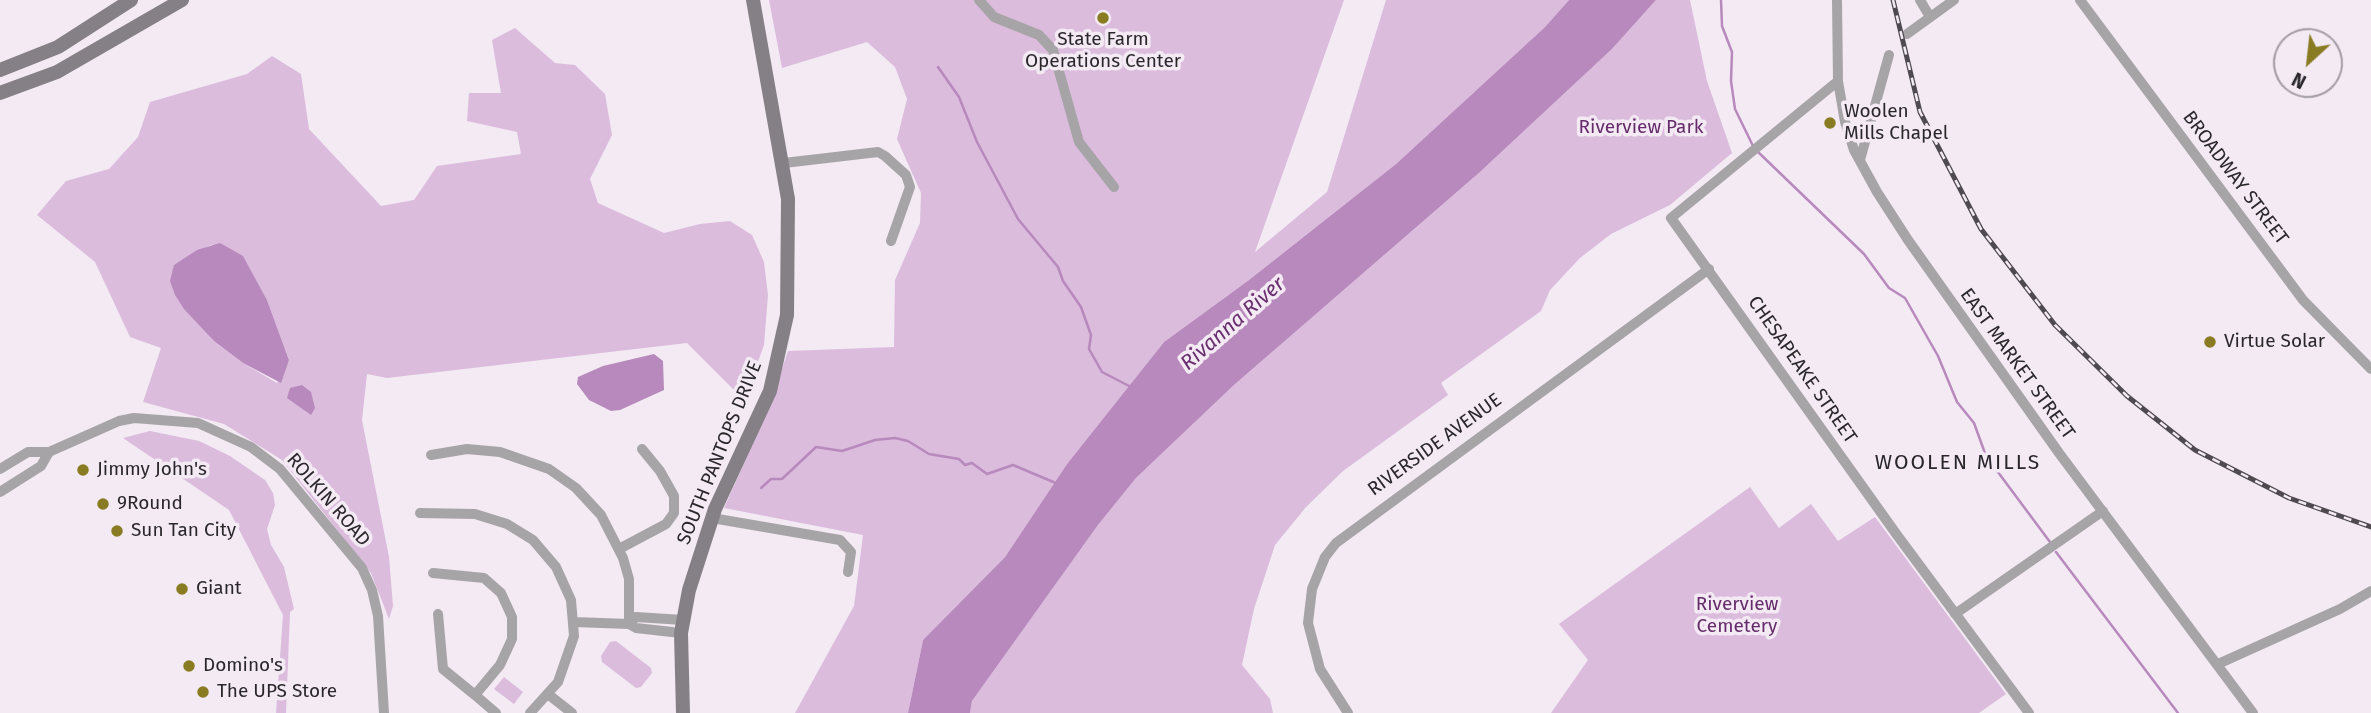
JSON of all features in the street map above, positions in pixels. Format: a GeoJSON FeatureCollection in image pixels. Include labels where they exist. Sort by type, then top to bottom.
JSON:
{"type":"FeatureCollection","features":[{"type":"Feature","properties":{"kind":"street"},"geometry":{"type":"LineString","coordinates":[[0,70],[58,47],[131,0]]}},
{"type":"Feature","properties":{"kind":"street"},"geometry":{"type":"LineString","coordinates":[[0,93],[57,72],[182,0]]}},
{"type":"Feature","properties":{"kind":"street","name":"SOUTH PANTOPS DRIVE"},"geometry":{"type":"LineString","coordinates":[[683,713],[682,627],[689,590],[712,517],[770,391],[783,341],[790,244],[784,163],[763,41],[753,0]]}},
{"type":"Feature","properties":{"kind":"street","name":"SOUTH PANTOPS DRIVE"},"geometry":{"type":"LineString","coordinates":[[760,0],[763,41]]}},
{"type":"Feature","properties":{"kind":"street"},"geometry":{"type":"LineString","coordinates":[[979,0],[994,17],[1039,35],[1053,50],[1079,142],[1114,187]]}},
{"type":"Feature","properties":{"kind":"street","name":"EAST MARKET STREET"},"geometry":{"type":"LineString","coordinates":[[1837,0],[1838,81],[1850,139],[1860,160],[1908,240],[2253,713]]}},
{"type":"Feature","properties":{"kind":"street"},"geometry":{"type":"LineString","coordinates":[[1920,0],[1930,17]]}},
{"type":"Feature","properties":{"kind":"street"},"geometry":{"type":"LineString","coordinates":[[1907,34],[1954,0]]}},
{"type":"Feature","properties":{"kind":"street","name":"BROADWAY STREET"},"geometry":{"type":"LineString","coordinates":[[2080,0],[2304,301],[2371,369]]}},
{"type":"Feature","properties":{"kind":"street"},"geometry":{"type":"LineString","coordinates":[[1860,160],[1889,55]]}},
{"type":"Feature","properties":{"kind":"street","name":"CHESAPEAKE STREET"},"geometry":{"type":"LineString","coordinates":[[1838,81],[1671,218],[2029,713]]}},
{"type":"Feature","properties":{"kind":"street"},"geometry":{"type":"LineString","coordinates":[[784,163],[878,152],[885,156],[906,175],[910,187],[891,241]]}},
{"type":"Feature","properties":{"kind":"street","name":"RIVERSIDE AVENUE"},"geometry":{"type":"LineString","coordinates":[[1348,713],[1320,669],[1308,623],[1312,589],[1325,557],[1335,542],[1709,269]]}},
{"type":"Feature","properties":{"kind":"street","name":"ROLKIN ROAD"},"geometry":{"type":"LineString","coordinates":[[0,469],[28,452],[50,452],[118,421],[158,418],[209,426],[235,438],[272,462],[351,551],[367,578],[377,616],[384,713]]}},
{"type":"Feature","properties":{"kind":"street"},"geometry":{"type":"LineString","coordinates":[[619,549],[666,524],[674,513],[674,496],[660,471],[642,449]]}},
{"type":"Feature","properties":{"kind":"street"},"geometry":{"type":"LineString","coordinates":[[431,455],[486,450],[515,455],[549,469],[589,501],[619,549],[629,579],[629,624]]}},
{"type":"Feature","properties":{"kind":"street","name":"ROLKIN ROAD"},"geometry":{"type":"LineString","coordinates":[[0,492],[41,466],[50,452]]}},
{"type":"Feature","properties":{"kind":"street"},"geometry":{"type":"LineString","coordinates":[[1955,614],[2104,510]]}},
{"type":"Feature","properties":{"kind":"street"},"geometry":{"type":"LineString","coordinates":[[420,513],[457,512],[483,516],[507,524],[533,540],[564,583],[574,622],[571,653],[548,695],[530,713]]}},
{"type":"Feature","properties":{"kind":"street"},"geometry":{"type":"LineString","coordinates":[[712,517],[840,540],[851,552],[849,572]]}},
{"type":"Feature","properties":{"kind":"street"},"geometry":{"type":"LineString","coordinates":[[433,573],[484,578],[501,593],[512,617],[512,639],[500,666],[475,695]]}},
{"type":"Feature","properties":{"kind":"street"},"geometry":{"type":"LineString","coordinates":[[2218,664],[2340,609],[2371,591]]}},
{"type":"Feature","properties":{"kind":"street"},"geometry":{"type":"LineString","coordinates":[[438,614],[443,669],[496,713]]}},
{"type":"Feature","properties":{"kind":"street"},"geometry":{"type":"LineString","coordinates":[[574,622],[629,624],[636,628],[682,627]]}},
{"type":"Feature","properties":{"kind":"street"},"geometry":{"type":"LineString","coordinates":[[548,695],[572,713]]}},
{"type":"Feature","properties":{"kind":"green space"},"geometry":{"type":"Polygon","coordinates":[[[769,0],[1344,0],[1255,252],[1327,192],[1386,0],[1569,0],[1545,27],[1396,164],[1249,280],[1164,342],[1067,464],[1005,557],[923,640],[908,713],[795,713],[854,606],[863,535],[724,508],[771,403],[788,351],[894,347],[895,280],[920,223],[921,193],[897,139],[907,99],[895,67],[867,42],[782,68],[769,0]]]}},
{"type":"Feature","properties":{"kind":"green space","name":"Riverview Park"},"geometry":{"type":"Polygon","coordinates":[[[1656,0],[1690,0],[1707,81],[1732,153],[1670,205],[1611,234],[1580,258],[1550,290],[1541,311],[1441,383],[1448,395],[1343,471],[1306,507],[1275,545],[1254,609],[1242,665],[1270,699],[1273,713],[970,713],[972,701],[1098,525],[1136,478],[1234,385],[1480,172],[1612,49],[1656,0]]]}},
{"type":"Feature","properties":{"kind":"green space"},"geometry":{"type":"Polygon","coordinates":[[[515,28],[555,63],[575,65],[605,94],[612,135],[590,179],[598,203],[664,233],[700,224],[730,221],[752,235],[764,262],[768,295],[764,345],[744,400],[687,343],[387,378],[367,374],[362,420],[389,557],[393,606],[389,619],[371,573],[282,460],[224,424],[143,402],[161,348],[130,337],[95,262],[37,215],[66,181],[109,169],[138,137],[150,102],[247,74],[272,56],[301,74],[309,129],[381,206],[414,200],[437,166],[521,154],[517,132],[467,121],[469,93],[501,93],[492,40],[515,28]],[[211,245],[174,265],[199,322],[214,341],[243,363],[277,383],[289,360],[267,300],[243,257],[211,245]]]}},
{"type":"Feature","properties":{"kind":"green space"},"geometry":{"type":"Polygon","coordinates":[[[150,431],[199,441],[230,456],[265,480],[273,493],[275,505],[267,529],[271,545],[284,567],[294,609],[290,612],[286,713],[276,713],[283,615],[229,510],[123,438],[150,431]]]}},
{"type":"Feature","properties":{"kind":"green space","name":"Riverview Cemetery"},"geometry":{"type":"Polygon","coordinates":[[[1750,487],[1779,528],[1811,504],[1838,541],[1875,517],[2006,694],[1979,713],[1551,713],[1588,660],[1559,624],[1750,487]]]}},
{"type":"Feature","properties":{"kind":"green space"},"geometry":{"type":"Polygon","coordinates":[[[616,641],[651,668],[652,673],[641,687],[636,688],[602,662],[601,656],[610,642],[616,641]]]}},
{"type":"Feature","properties":{"kind":"green space"},"geometry":{"type":"Polygon","coordinates":[[[504,677],[523,692],[514,704],[494,689],[504,677]]]}},
{"type":"Feature","properties":{"kind":"water","name":"Rivanna River"},"geometry":{"type":"Polygon","coordinates":[[[1569,0],[1656,0],[1612,49],[1480,172],[1234,385],[1136,478],[1098,525],[972,701],[970,713],[908,713],[923,640],[1005,557],[1067,464],[1164,342],[1249,280],[1396,164],[1545,27],[1569,0]]]}},
{"type":"Feature","properties":{"kind":"water"},"geometry":{"type":"Polygon","coordinates":[[[220,243],[243,256],[267,300],[289,360],[281,383],[243,363],[214,341],[184,309],[175,295],[170,281],[174,265],[197,250],[220,243]]]}},
{"type":"Feature","properties":{"kind":"water"},"geometry":{"type":"Polygon","coordinates":[[[654,354],[663,361],[664,390],[620,410],[611,411],[589,400],[577,384],[578,377],[603,366],[654,354]]]}},
{"type":"Feature","properties":{"kind":"water"},"geometry":{"type":"Polygon","coordinates":[[[302,385],[311,392],[315,408],[311,415],[287,398],[290,388],[302,385]]]}},
{"type":"Feature","properties":{"kind":"waterway"},"geometry":{"type":"LineString","coordinates":[[1721,0],[1722,26],[1732,52],[1731,81],[1735,109],[1753,146]]}},
{"type":"Feature","properties":{"kind":"waterway"},"geometry":{"type":"LineString","coordinates":[[938,67],[959,97],[977,142],[1018,219],[1058,267],[1063,281],[1081,307],[1091,335],[1089,349],[1102,372],[1131,387]]}},
{"type":"Feature","properties":{"kind":"waterway"},"geometry":{"type":"LineString","coordinates":[[1757,151],[1864,254],[1889,288],[1905,298],[1938,356],[1957,402],[1974,423],[1986,456],[2050,542]]}},
{"type":"Feature","properties":{"kind":"waterway"},"geometry":{"type":"LineString","coordinates":[[761,488],[771,479],[782,479],[816,447],[842,451],[875,440],[895,438],[908,441],[929,454],[959,459],[965,465],[972,463],[987,474],[1013,465],[1058,484]]}},
{"type":"Feature","properties":{"kind":"waterway"},"geometry":{"type":"LineString","coordinates":[[2056,552],[2178,713]]}},
{"type":"Feature","properties":{"kind":"railway"},"geometry":{"type":"LineString","coordinates":[[1893,0],[1920,112],[1981,229],[2055,325],[2127,396],[2195,450],[2289,498],[2371,527]]}},
{"type":"Feature","properties":{"kind":"place","name":"State Farm Operations Center"},"geometry":{"type":"Point","coordinates":[1103,18]}},
{"type":"Feature","properties":{"kind":"place","name":"Woolen Mills Chapel"},"geometry":{"type":"Point","coordinates":[1830,123]}},
{"type":"Feature","properties":{"kind":"place","name":"Virtue Solar"},"geometry":{"type":"Point","coordinates":[2210,342]}},
{"type":"Feature","properties":{"kind":"place","name":"Jimmy John's"},"geometry":{"type":"Point","coordinates":[83,470]}},
{"type":"Feature","properties":{"kind":"place","name":"9Round"},"geometry":{"type":"Point","coordinates":[103,504]}},
{"type":"Feature","properties":{"kind":"place","name":"Sun Tan City"},"geometry":{"type":"Point","coordinates":[117,531]}},
{"type":"Feature","properties":{"kind":"place","name":"Giant"},"geometry":{"type":"Point","coordinates":[182,589]}},
{"type":"Feature","properties":{"kind":"place","name":"Domino's"},"geometry":{"type":"Point","coordinates":[189,666]}},
{"type":"Feature","properties":{"kind":"place","name":"The UPS Store"},"geometry":{"type":"Point","coordinates":[203,692]}},
{"type":"Feature","properties":{"kind":"district","name":"WOOLEN MILLS"},"geometry":{"type":"Point","coordinates":[1958,463]}}]}
